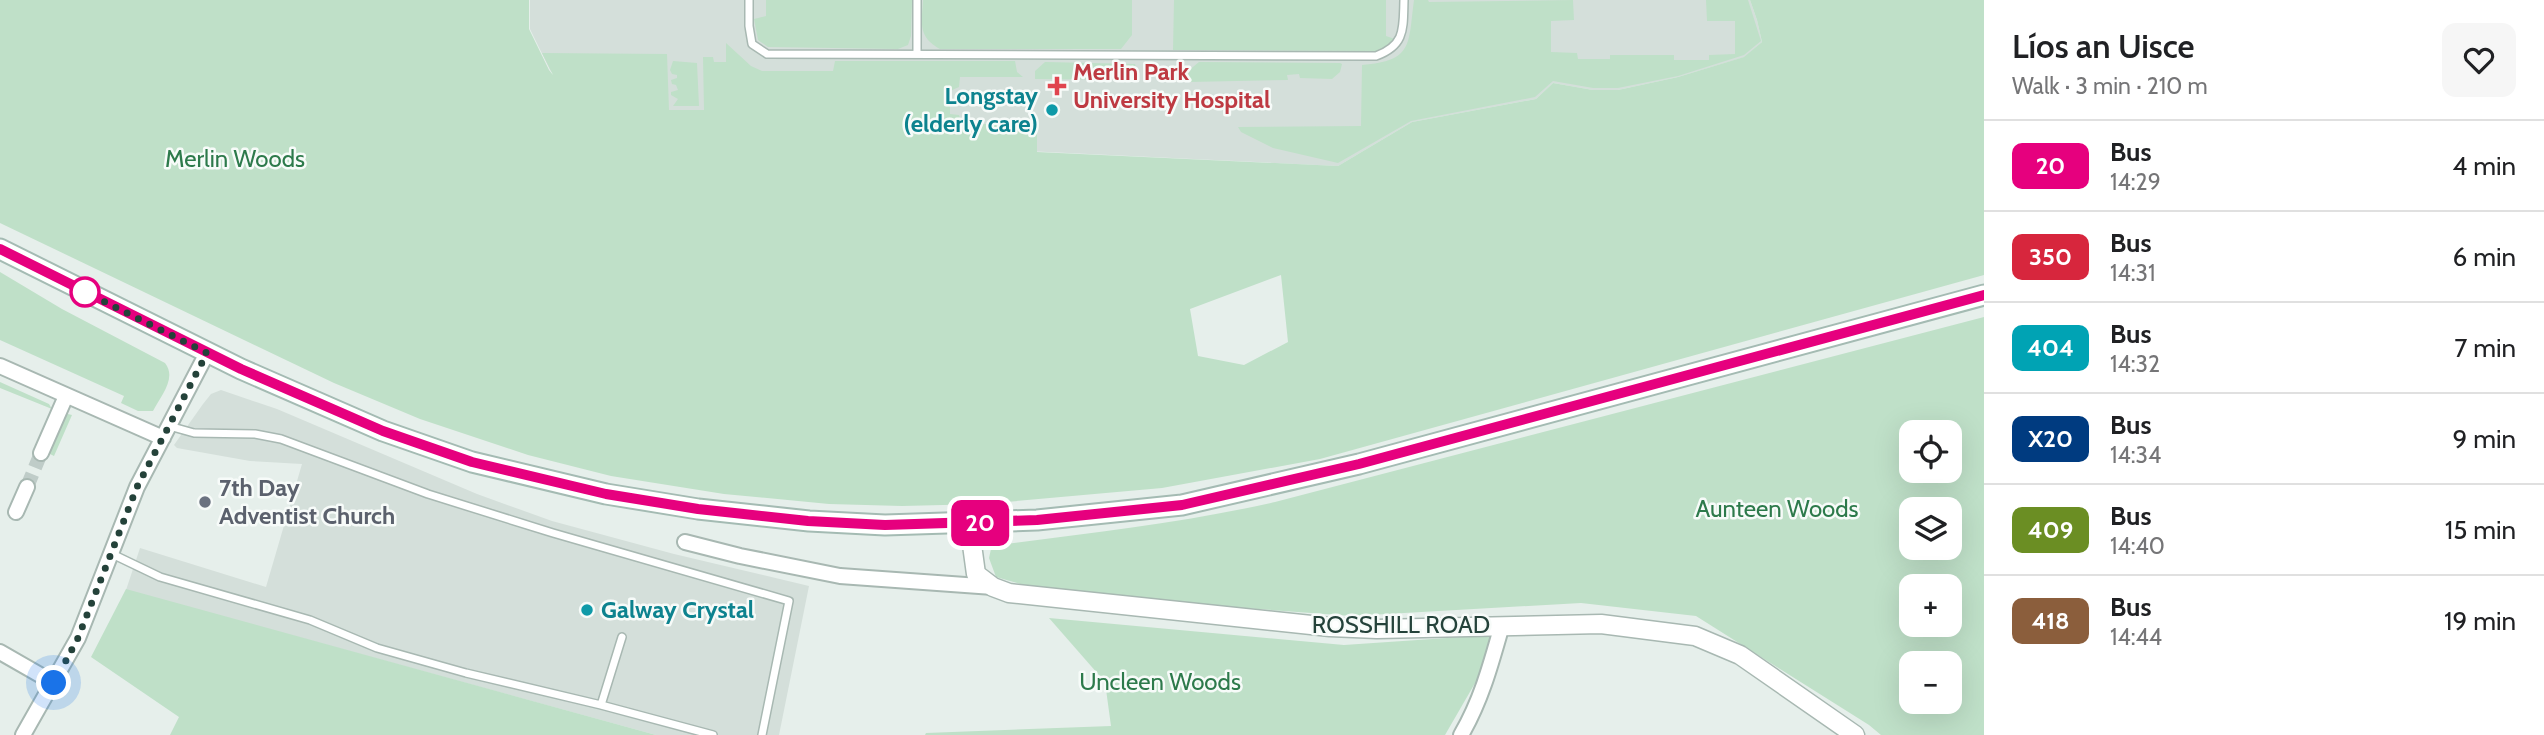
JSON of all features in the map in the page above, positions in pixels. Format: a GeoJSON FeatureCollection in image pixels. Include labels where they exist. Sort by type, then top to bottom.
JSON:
{"type":"FeatureCollection","features":[{"type":"Feature","properties":{"kind":"main road"},"geometry":{"type":"LineString","coordinates":[[0,249],[207,353],[383,431],[459,458],[606,494],[698,509],[808,521],[885,525],[1079,516],[1182,505],[1359,464],[1984,295]]}},
{"type":"Feature","properties":{"kind":"street"},"geometry":{"type":"LineString","coordinates":[[23,735],[78,638],[137,487],[207,353]]}},
{"type":"Feature","properties":{"kind":"street"},"geometry":{"type":"LineString","coordinates":[[0,366],[66,396],[166,432]]}},
{"type":"Feature","properties":{"kind":"street"},"geometry":{"type":"LineString","coordinates":[[41,453],[66,396]]}},
{"type":"Feature","properties":{"kind":"street"},"geometry":{"type":"LineString","coordinates":[[16,512],[27,487]]}},
{"type":"Feature","properties":{"kind":"street"},"geometry":{"type":"LineString","coordinates":[[969,523],[976,573],[993,587]]}},
{"type":"Feature","properties":{"kind":"street"},"geometry":{"type":"LineString","coordinates":[[685,541],[740,556],[840,576],[993,587]]}},
{"type":"Feature","properties":{"kind":"street","name":"ROSSHILL ROAD"},"geometry":{"type":"LineString","coordinates":[[993,587],[1009,593],[1330,627],[1377,629],[1601,624],[1695,636],[1740,655],[1855,735]]}},
{"type":"Feature","properties":{"kind":"street"},"geometry":{"type":"LineString","coordinates":[[1461,735],[1474,713],[1490,670],[1502,625]]}},
{"type":"Feature","properties":{"kind":"street"},"geometry":{"type":"LineString","coordinates":[[0,652],[54,683]]}},
{"type":"Feature","properties":{"kind":"lane"},"geometry":{"type":"LineString","coordinates":[[749,0],[752,44],[767,54],[1376,56],[1395,46],[1400,38],[1404,0]]}},
{"type":"Feature","properties":{"kind":"lane"},"geometry":{"type":"LineString","coordinates":[[917,0],[917,54]]}},
{"type":"Feature","properties":{"kind":"lane"},"geometry":{"type":"LineString","coordinates":[[166,432],[255,433],[281,439],[441,498],[789,601],[762,735]]}},
{"type":"Feature","properties":{"kind":"lane"},"geometry":{"type":"LineString","coordinates":[[112,554],[160,577],[310,620],[377,648],[713,735]]}},
{"type":"Feature","properties":{"kind":"lane"},"geometry":{"type":"LineString","coordinates":[[601,705],[622,637]]}},
{"type":"Feature","properties":{"kind":"shaded area","name":"Merlin Park University Hospital"},"geometry":{"type":"Polygon","coordinates":[[[530,0],[1750,0],[1762,42],[1745,57],[1678,77],[1618,90],[1593,90],[1553,83],[1536,99],[1412,122],[1338,166],[607,131],[550,70],[530,29],[530,0]]]}},
{"type":"Feature","properties":{"kind":"shaded area","name":"Galway Crystal"},"geometry":{"type":"Polygon","coordinates":[[[221,390],[277,409],[477,494],[552,521],[809,586],[779,735],[656,735],[126,590],[140,548],[266,587],[302,464],[250,461],[177,448],[174,445],[203,404],[211,394],[221,390]]]}},
{"type":"Feature","properties":{"kind":"green space","name":"Merlin Woods"},"geometry":{"type":"Polygon","coordinates":[[[0,0],[529,0],[529,29],[553,75],[542,53],[667,54],[669,110],[704,110],[703,57],[713,57],[714,62],[726,62],[726,43],[751,66],[762,71],[833,71],[835,61],[1015,61],[1017,72],[1023,77],[960,77],[959,87],[950,91],[950,114],[959,115],[962,124],[1037,124],[1037,152],[1338,166],[1412,122],[1536,99],[1553,83],[1593,90],[1618,90],[1678,77],[1744,57],[1762,42],[1750,0],[1984,0],[1984,275],[1320,459],[1162,488],[984,504],[902,506],[829,504],[724,494],[611,476],[528,455],[420,419],[334,383],[0,223],[0,0]],[[1281,275],[1190,309],[1198,356],[1244,365],[1288,342],[1281,275]]]}},
{"type":"Feature","properties":{"kind":"green space"},"geometry":{"type":"Polygon","coordinates":[[[766,0],[912,0],[911,36],[908,45],[898,49],[768,47],[758,40],[754,19],[766,16],[766,0]]]}},
{"type":"Feature","properties":{"kind":"green space"},"geometry":{"type":"Polygon","coordinates":[[[923,0],[1132,0],[1132,35],[1121,49],[940,49],[924,34],[923,0]]]}},
{"type":"Feature","properties":{"kind":"green space"},"geometry":{"type":"Polygon","coordinates":[[[1174,0],[1386,0],[1386,36],[1395,39],[1388,47],[1379,51],[1173,50],[1174,0]]]}},
{"type":"Feature","properties":{"kind":"green space"},"geometry":{"type":"Polygon","coordinates":[[[1414,0],[1573,0],[1574,20],[1551,21],[1551,52],[1577,53],[1578,59],[1610,59],[1610,55],[1674,55],[1674,60],[1709,60],[1709,55],[1735,54],[1735,21],[1707,21],[1706,0],[1748,0],[1761,41],[1744,55],[1678,76],[1618,88],[1593,88],[1553,81],[1535,97],[1411,121],[1338,163],[1273,148],[1241,132],[1238,127],[1361,126],[1362,65],[1379,63],[1400,54],[1409,39],[1414,0]]]}},
{"type":"Feature","properties":{"kind":"green space"},"geometry":{"type":"Polygon","coordinates":[[[673,61],[697,63],[699,106],[673,106],[678,99],[671,95],[671,92],[678,90],[671,80],[677,78],[670,70],[673,61]]]}},
{"type":"Feature","properties":{"kind":"green space"},"geometry":{"type":"Polygon","coordinates":[[[1045,62],[1135,64],[1138,73],[1124,80],[1035,79],[1035,71],[1045,62]]]}},
{"type":"Feature","properties":{"kind":"green space"},"geometry":{"type":"Polygon","coordinates":[[[1199,62],[1342,64],[1340,72],[1332,79],[1300,78],[1299,74],[1287,75],[1288,80],[1189,82],[1188,71],[1199,62]]]}},
{"type":"Feature","properties":{"kind":"green space"},"geometry":{"type":"Polygon","coordinates":[[[0,272],[62,309],[165,363],[169,381],[153,411],[138,411],[121,403],[124,396],[0,340],[0,272]]]}},
{"type":"Feature","properties":{"kind":"green space","name":"Aunteen Woods"},"geometry":{"type":"Polygon","coordinates":[[[1984,317],[1984,735],[1881,735],[1696,616],[1581,603],[1352,616],[1055,594],[996,577],[989,558],[991,549],[998,545],[1171,522],[1240,509],[1984,317]]]}},
{"type":"Feature","properties":{"kind":"green space"},"geometry":{"type":"Polygon","coordinates":[[[0,382],[49,404],[52,409],[0,388],[0,382]]]}},
{"type":"Feature","properties":{"kind":"green space"},"geometry":{"type":"Polygon","coordinates":[[[64,415],[72,415],[54,456],[48,453],[64,415]]]}},
{"type":"Feature","properties":{"kind":"green space"},"geometry":{"type":"Polygon","coordinates":[[[126,589],[656,735],[170,735],[179,717],[91,657],[126,589]]]}},
{"type":"Feature","properties":{"kind":"green space","name":"Uncleen Woods"},"geometry":{"type":"Polygon","coordinates":[[[1049,618],[1344,645],[1491,635],[1478,678],[1445,735],[925,735],[1111,726],[1105,682],[1049,618]]]}},
{"type":"Feature","properties":{"kind":"tunnel"},"geometry":{"type":"LineString","coordinates":[[27,487],[41,453]]}},
{"type":"Feature","properties":{"kind":"bus line","name":"20"},"geometry":{"type":"LineString","coordinates":[[0,249],[241,369],[383,431],[472,462],[606,494],[698,509],[808,521],[885,525],[1037,520],[1182,505],[1359,464],[1984,295]]}},
{"type":"Feature","properties":{"kind":"place","name":"Merlin Park University Hospital"},"geometry":{"type":"Point","coordinates":[1057,86]}},
{"type":"Feature","properties":{"kind":"place","name":"Longstay (elderly care)"},"geometry":{"type":"Point","coordinates":[1052,110]}},
{"type":"Feature","properties":{"kind":"place","name":"7th Day Adventist Church"},"geometry":{"type":"Point","coordinates":[205,502]}},
{"type":"Feature","properties":{"kind":"place","name":"Galway Crystal"},"geometry":{"type":"Point","coordinates":[587,610]}},
{"type":"Feature","properties":{"kind":"route"},"geometry":{"type":"LineString","coordinates":[[54,683],[78,638],[137,487],[207,353],[85,292]]}}]}
